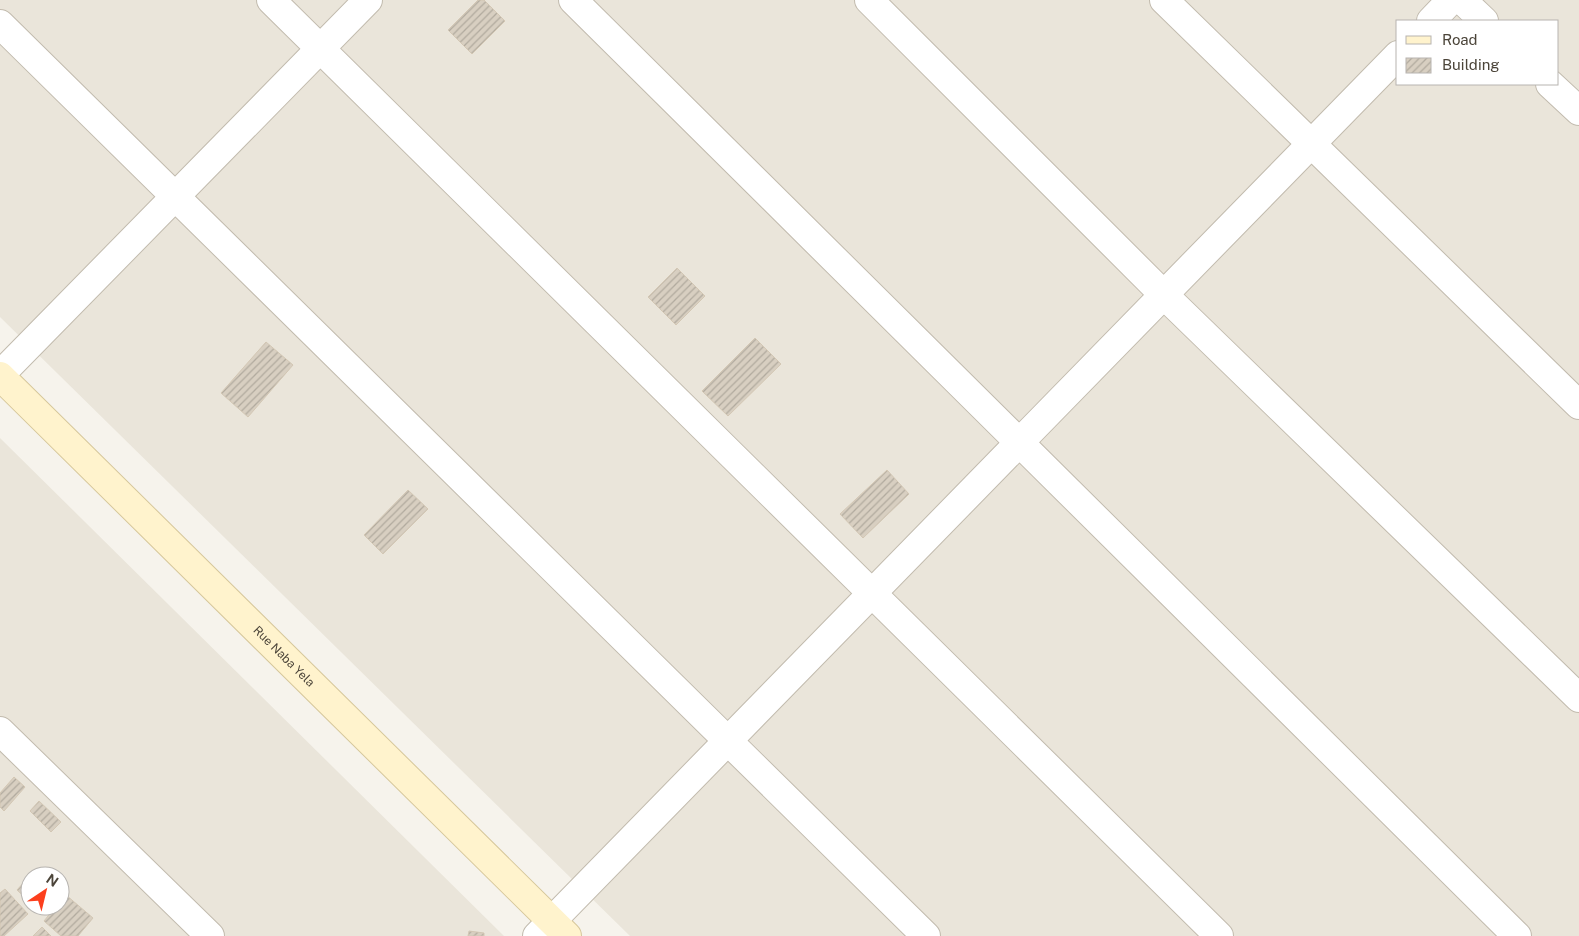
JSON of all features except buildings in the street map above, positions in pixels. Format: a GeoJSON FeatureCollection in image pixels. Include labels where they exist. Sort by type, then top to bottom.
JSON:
{"type":"FeatureCollection","features":[{"type":"Feature","properties":{"kind":"street"},"geometry":{"type":"LineString","coordinates":[[271,0],[1219,936]]}},
{"type":"Feature","properties":{"kind":"street"},"geometry":{"type":"LineString","coordinates":[[0,376],[368,0]]}},
{"type":"Feature","properties":{"kind":"street"},"geometry":{"type":"LineString","coordinates":[[573,0],[1018,444],[1517,936]]}},
{"type":"Feature","properties":{"kind":"street"},"geometry":{"type":"LineString","coordinates":[[869,0],[1164,295],[1579,698]]}},
{"type":"Feature","properties":{"kind":"street"},"geometry":{"type":"LineString","coordinates":[[1164,0],[1579,405]]}},
{"type":"Feature","properties":{"kind":"street"},"geometry":{"type":"LineString","coordinates":[[1431,20],[1451,0]]}},
{"type":"Feature","properties":{"kind":"street"},"geometry":{"type":"LineString","coordinates":[[1462,0],[1483,20]]}},
{"type":"Feature","properties":{"kind":"street"},"geometry":{"type":"LineString","coordinates":[[0,24],[926,936]]}},
{"type":"Feature","properties":{"kind":"street"},"geometry":{"type":"LineString","coordinates":[[552,931],[728,741],[1396,57]]}},
{"type":"Feature","properties":{"kind":"street"},"geometry":{"type":"LineString","coordinates":[[1551,85],[1579,111]]}},
{"type":"Feature","properties":{"kind":"street","name":"Rue Naba Yela"},"geometry":{"type":"LineString","coordinates":[[0,376],[552,931]]}},
{"type":"Feature","properties":{"kind":"street"},"geometry":{"type":"LineString","coordinates":[[0,731],[210,936]]}},
{"type":"Feature","properties":{"kind":"shaded area"},"geometry":{"type":"Polygon","coordinates":[[[0,0],[1579,0],[1579,936],[630,936],[0,317],[0,0]]]}},
{"type":"Feature","properties":{"kind":"shaded area"},"geometry":{"type":"Polygon","coordinates":[[[0,438],[504,936],[0,936],[0,438]]]}}]}
